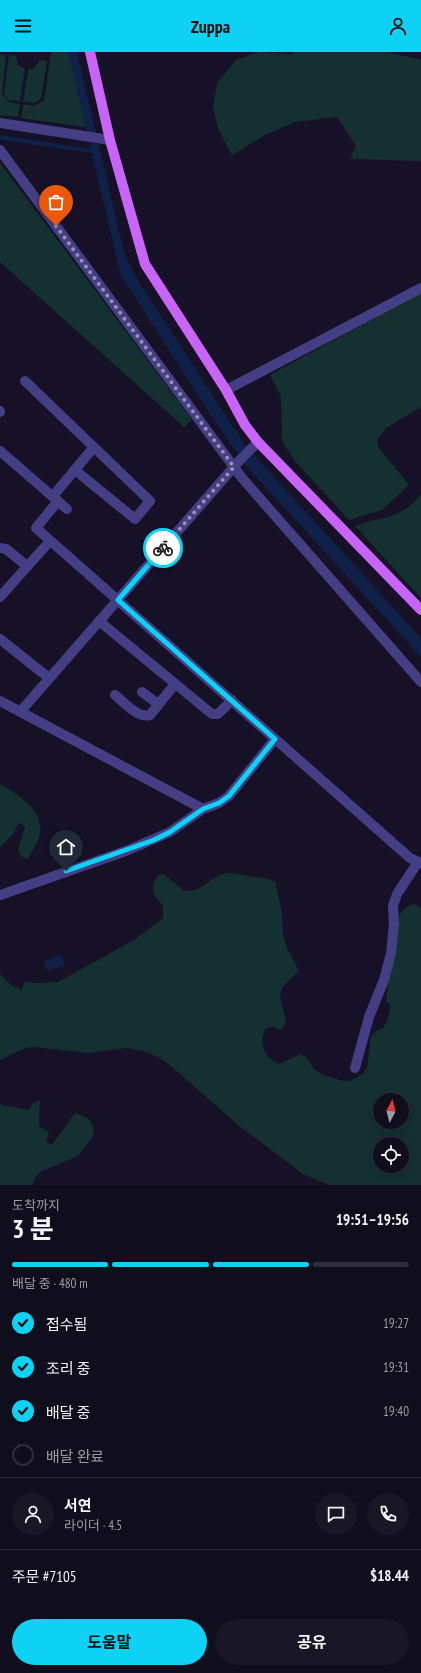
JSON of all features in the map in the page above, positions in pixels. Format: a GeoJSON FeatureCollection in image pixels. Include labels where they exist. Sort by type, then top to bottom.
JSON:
{"type":"FeatureCollection","features":[{"type":"Feature","properties":{"kind":"main road"},"geometry":{"type":"LineString","coordinates":[[90,52],[110,140],[145,264],[226,390],[255,445],[421,610]]}},
{"type":"Feature","properties":{"kind":"street"},"geometry":{"type":"LineString","coordinates":[[0,123],[110,140]]}},
{"type":"Feature","properties":{"kind":"street"},"geometry":{"type":"LineString","coordinates":[[0,150],[236,464],[421,682]]}},
{"type":"Feature","properties":{"kind":"street"},"geometry":{"type":"LineString","coordinates":[[226,390],[421,288]]}},
{"type":"Feature","properties":{"kind":"street"},"geometry":{"type":"LineString","coordinates":[[25,381],[150,500],[135,519],[75,470]]}},
{"type":"Feature","properties":{"kind":"street"},"geometry":{"type":"LineString","coordinates":[[20,712],[236,464],[255,445]]}},
{"type":"Feature","properties":{"kind":"street"},"geometry":{"type":"LineString","coordinates":[[94,447],[75,470],[36,528],[410,858],[420,863],[396,894],[393,906],[394,915],[391,953],[384,980],[370,1017],[355,1068]]}},
{"type":"Feature","properties":{"kind":"street"},"geometry":{"type":"LineString","coordinates":[[0,451],[67,509]]}},
{"type":"Feature","properties":{"kind":"street"},"geometry":{"type":"LineString","coordinates":[[0,597],[50,541]]}},
{"type":"Feature","properties":{"kind":"street"},"geometry":{"type":"LineString","coordinates":[[0,548],[6,549],[27,566]]}},
{"type":"Feature","properties":{"kind":"street"},"geometry":{"type":"LineString","coordinates":[[99,621],[212,714],[218,714],[232,700]]}},
{"type":"Feature","properties":{"kind":"street"},"geometry":{"type":"LineString","coordinates":[[0,639],[50,678]]}},
{"type":"Feature","properties":{"kind":"street"},"geometry":{"type":"LineString","coordinates":[[115,695],[143,716],[150,716],[175,684]]}},
{"type":"Feature","properties":{"kind":"street"},"geometry":{"type":"LineString","coordinates":[[142,692],[158,704]]}},
{"type":"Feature","properties":{"kind":"street"},"geometry":{"type":"LineString","coordinates":[[0,701],[66,736],[76,743],[203,809]]}},
{"type":"Feature","properties":{"kind":"street"},"geometry":{"type":"LineString","coordinates":[[0,895],[154,840],[170,832],[203,809],[219,803],[229,796],[275,739]]}},
{"type":"Feature","properties":{"kind":"green space"},"geometry":{"type":"Polygon","coordinates":[[[51,52],[68,52],[87,125],[84,127],[21,118],[23,104],[34,106],[44,100],[51,52]]]}},
{"type":"Feature","properties":{"kind":"green space"},"geometry":{"type":"Polygon","coordinates":[[[258,52],[292,54],[294,52],[388,52],[421,60],[421,161],[350,159],[356,146],[337,117],[295,122],[265,135],[232,155],[218,129],[213,107],[217,83],[236,60],[258,52]]]}},
{"type":"Feature","properties":{"kind":"green space"},"geometry":{"type":"Polygon","coordinates":[[[0,54],[6,55],[2,94],[9,102],[20,104],[18,117],[0,115],[0,54]]]}},
{"type":"Feature","properties":{"kind":"green space"},"geometry":{"type":"Polygon","coordinates":[[[9,55],[16,56],[18,65],[25,69],[20,101],[9,100],[4,94],[9,55]]]}},
{"type":"Feature","properties":{"kind":"green space"},"geometry":{"type":"Polygon","coordinates":[[[40,60],[47,61],[41,99],[34,103],[23,102],[28,70],[34,68],[40,60]]]}},
{"type":"Feature","properties":{"kind":"green space"},"geometry":{"type":"Polygon","coordinates":[[[0,163],[192,420],[184,427],[0,262],[0,163]]]}},
{"type":"Feature","properties":{"kind":"green space"},"geometry":{"type":"Polygon","coordinates":[[[421,292],[421,407],[386,428],[377,440],[379,448],[409,485],[382,510],[349,520],[294,460],[282,441],[280,394],[270,375],[421,292]]]}},
{"type":"Feature","properties":{"kind":"green space"},"geometry":{"type":"Polygon","coordinates":[[[421,494],[421,598],[355,526],[398,513],[406,509],[421,494]]]}},
{"type":"Feature","properties":{"kind":"green space"},"geometry":{"type":"Polygon","coordinates":[[[0,784],[15,793],[29,805],[39,819],[39,837],[28,859],[20,856],[18,849],[25,827],[19,823],[13,834],[0,847],[0,784]]]}},
{"type":"Feature","properties":{"kind":"green space"},"geometry":{"type":"Polygon","coordinates":[[[231,873],[269,879],[275,882],[282,912],[283,934],[287,948],[299,971],[285,984],[280,994],[286,1023],[281,1030],[274,1027],[266,1028],[264,1033],[263,1044],[266,1054],[274,1062],[280,1064],[300,1054],[306,1057],[315,1070],[321,1074],[343,1081],[350,1081],[363,1074],[367,1067],[371,1036],[376,1031],[383,1028],[387,1021],[391,1005],[386,1001],[398,918],[406,907],[414,904],[421,908],[421,1185],[329,1185],[303,1174],[238,1125],[171,1066],[158,1057],[143,1051],[127,1048],[89,1053],[33,1047],[25,1048],[0,1060],[0,974],[10,984],[22,990],[24,982],[58,982],[134,940],[163,918],[163,906],[153,893],[153,884],[158,875],[164,874],[184,891],[198,889],[217,876],[231,873]]]}},
{"type":"Feature","properties":{"kind":"green space"},"geometry":{"type":"Polygon","coordinates":[[[40,1100],[39,1126],[49,1132],[46,1142],[52,1145],[75,1113],[86,1117],[91,1122],[94,1131],[92,1138],[78,1156],[42,1171],[36,1176],[32,1185],[0,1185],[0,1102],[2,1105],[29,1110],[32,1104],[40,1100]]]}},
{"type":"Feature","properties":{"kind":"water"},"geometry":{"type":"Polygon","coordinates":[[[68,52],[77,52],[122,244],[128,262],[141,285],[245,445],[421,638],[421,657],[247,467],[214,420],[121,276],[92,153],[0,140],[0,135],[91,149],[68,52]]]}},
{"type":"Feature","properties":{"kind":"water"},"geometry":{"type":"Polygon","coordinates":[[[61,955],[65,965],[47,971],[44,961],[61,955]]]}},
{"type":"Feature","properties":{"kind":"way so far"},"geometry":{"type":"LineString","coordinates":[[56,226],[234,467],[163,548]]}},
{"type":"Feature","properties":{"kind":"route"},"geometry":{"type":"LineString","coordinates":[[66,871],[154,840],[170,832],[194,814],[219,803],[229,796],[275,739],[118,600],[163,548]]}}]}
